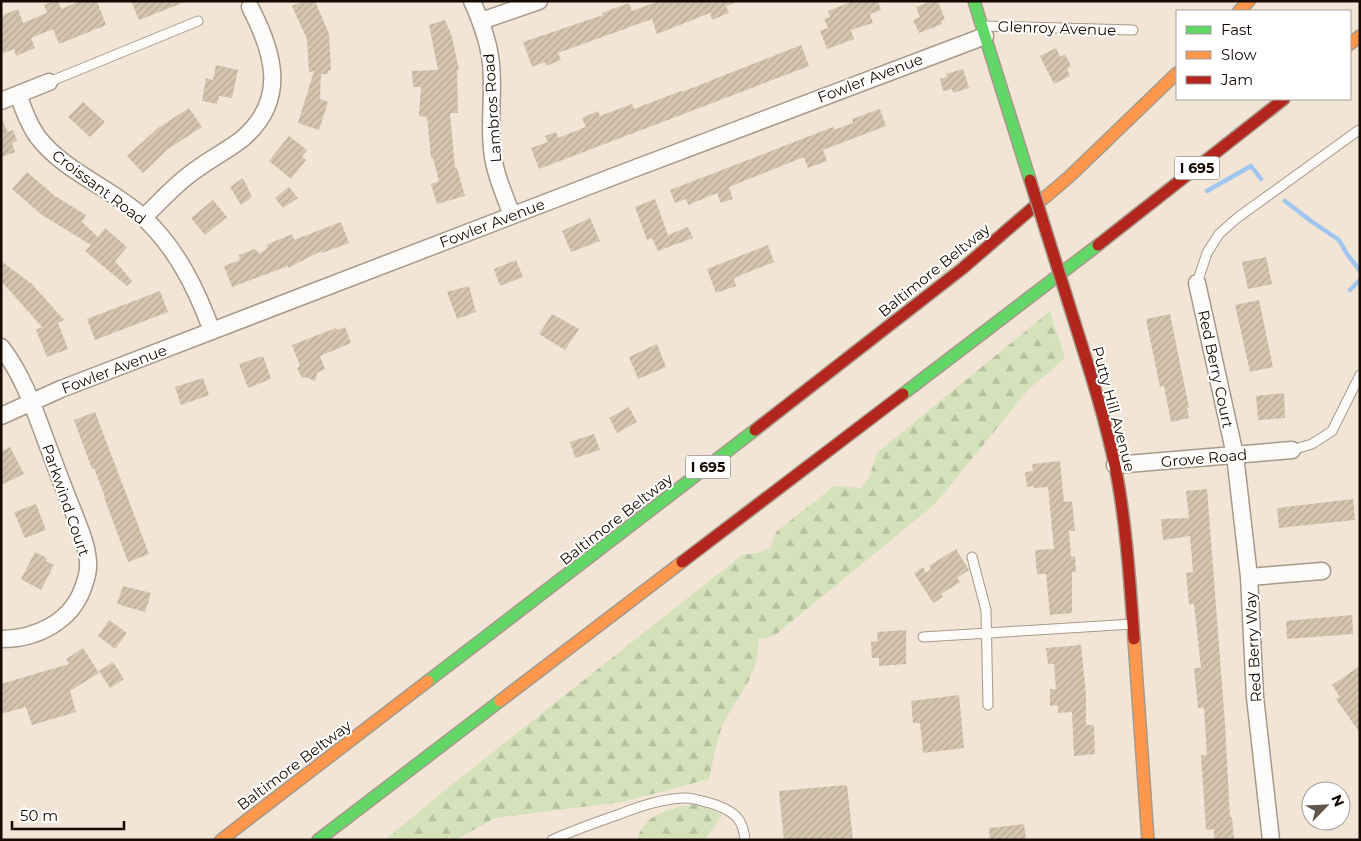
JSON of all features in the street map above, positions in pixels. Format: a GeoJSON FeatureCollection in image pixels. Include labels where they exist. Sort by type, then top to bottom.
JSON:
{"type":"FeatureCollection","features":[{"type":"Feature","properties":{"kind":"main road","name":"Putty Hill Avenue"},"geometry":{"type":"LineString","coordinates":[[974,1],[1068,298],[1100,404],[1115,465],[1124,522],[1133,624],[1148,840]]}},
{"type":"Feature","properties":{"kind":"main road"},"geometry":{"type":"LineString","coordinates":[[1240,10],[1249,1]]}},
{"type":"Feature","properties":{"kind":"main road","name":"Baltimore Beltway"},"geometry":{"type":"LineString","coordinates":[[221,840],[842,364],[963,268],[1069,177],[1176,73]]}},
{"type":"Feature","properties":{"kind":"main road","name":"I 695"},"geometry":{"type":"LineString","coordinates":[[318,840],[1109,237],[1283,100]]}},
{"type":"Feature","properties":{"kind":"street","name":"Lambros Road"},"geometry":{"type":"LineString","coordinates":[[472,1],[481,21],[491,64],[492,151],[498,177],[512,216]]}},
{"type":"Feature","properties":{"kind":"street"},"geometry":{"type":"LineString","coordinates":[[481,21],[540,1]]}},
{"type":"Feature","properties":{"kind":"street"},"geometry":{"type":"LineString","coordinates":[[143,218],[196,169],[242,139],[258,121],[264,110],[270,97],[272,84],[271,56],[261,28],[250,7]]}},
{"type":"Feature","properties":{"kind":"street","name":"Fowler Avenue"},"geometry":{"type":"LineString","coordinates":[[1,416],[30,402],[512,216],[983,31]]}},
{"type":"Feature","properties":{"kind":"street"},"geometry":{"type":"LineString","coordinates":[[1,101],[49,82]]}},
{"type":"Feature","properties":{"kind":"street","name":"Croissant Road"},"geometry":{"type":"LineString","coordinates":[[18,94],[26,118],[36,135],[48,148],[61,160],[131,207],[168,244],[178,258],[199,298],[212,331]]}},
{"type":"Feature","properties":{"kind":"street","name":"Red Berry Court"},"geometry":{"type":"LineString","coordinates":[[1197,283],[1235,455]]}},
{"type":"Feature","properties":{"kind":"street","name":"Parkwind Court"},"geometry":{"type":"LineString","coordinates":[[1,346],[15,367],[30,402],[81,531],[88,564],[81,594],[74,607],[64,617],[54,625],[30,635],[14,639],[1,639]]}},
{"type":"Feature","properties":{"kind":"street","name":"Grove Road"},"geometry":{"type":"LineString","coordinates":[[1115,465],[1292,450]]}},
{"type":"Feature","properties":{"kind":"street","name":"Red Berry Way"},"geometry":{"type":"LineString","coordinates":[[1235,455],[1249,577],[1254,697],[1271,840]]}},
{"type":"Feature","properties":{"kind":"street"},"geometry":{"type":"LineString","coordinates":[[1249,577],[1322,571]]}},
{"type":"Feature","properties":{"kind":"lane"},"geometry":{"type":"LineString","coordinates":[[49,82],[198,22]]}},
{"type":"Feature","properties":{"kind":"lane","name":"Glenroy Avenue"},"geometry":{"type":"LineString","coordinates":[[983,31],[1134,30]]}},
{"type":"Feature","properties":{"kind":"lane"},"geometry":{"type":"LineString","coordinates":[[1197,283],[1207,253],[1218,234],[1236,218],[1359,130]]}},
{"type":"Feature","properties":{"kind":"lane"},"geometry":{"type":"LineString","coordinates":[[1292,450],[1312,444],[1332,430],[1360,375]]}},
{"type":"Feature","properties":{"kind":"lane"},"geometry":{"type":"LineString","coordinates":[[972,557],[986,610],[988,705]]}},
{"type":"Feature","properties":{"kind":"lane"},"geometry":{"type":"LineString","coordinates":[[923,637],[1133,624]]}},
{"type":"Feature","properties":{"kind":"lane"},"geometry":{"type":"LineString","coordinates":[[552,840],[577,829],[660,800],[685,798],[709,803],[732,811],[744,826],[745,840]]}},
{"type":"Feature","properties":{"kind":"green space"},"geometry":{"type":"Polygon","coordinates":[[[1050,311],[1065,358],[1028,390],[935,504],[774,636],[759,639],[756,663],[749,680],[722,725],[709,779],[622,802],[495,818],[457,840],[385,840],[742,555],[758,553],[771,547],[776,532],[834,486],[861,488],[869,478],[877,453],[1050,311]]]}},
{"type":"Feature","properties":{"kind":"green space"},"geometry":{"type":"Polygon","coordinates":[[[694,804],[717,812],[722,816],[704,840],[637,840],[640,831],[652,818],[667,810],[694,804]]]}},
{"type":"Feature","properties":{"kind":"building"},"geometry":{"type":"Polygon","coordinates":[[[58,1],[61,9],[81,1],[97,1],[106,25],[59,44],[53,29],[31,38],[35,48],[16,56],[14,49],[1,54],[1,16],[18,9],[23,23],[47,13],[44,5],[58,1]]]}},
{"type":"Feature","properties":{"kind":"building"},"geometry":{"type":"Polygon","coordinates":[[[131,1],[185,1],[185,2],[139,20],[131,1]]]}},
{"type":"Feature","properties":{"kind":"building"},"geometry":{"type":"Polygon","coordinates":[[[303,1],[315,1],[329,34],[331,70],[328,71],[328,74],[321,74],[320,99],[328,102],[319,130],[298,123],[314,71],[309,72],[307,39],[292,6],[303,1]]]}},
{"type":"Feature","properties":{"kind":"building"},"geometry":{"type":"Polygon","coordinates":[[[659,1],[737,2],[726,6],[729,13],[712,20],[710,13],[657,34],[652,19],[558,53],[561,60],[546,66],[545,62],[532,67],[523,42],[603,15],[602,13],[629,3],[632,11],[659,1]]]}},
{"type":"Feature","properties":{"kind":"building"},"geometry":{"type":"Polygon","coordinates":[[[853,1],[878,1],[881,10],[870,14],[873,23],[851,30],[854,39],[827,49],[820,31],[828,28],[824,19],[830,17],[828,11],[853,1]]]}},
{"type":"Feature","properties":{"kind":"building"},"geometry":{"type":"Polygon","coordinates":[[[932,1],[938,1],[945,20],[941,21],[942,24],[919,33],[913,20],[920,17],[916,7],[932,1]]]}},
{"type":"Feature","properties":{"kind":"building"},"geometry":{"type":"Polygon","coordinates":[[[445,20],[452,37],[459,70],[457,70],[458,113],[450,113],[455,168],[457,168],[465,196],[437,204],[431,184],[439,181],[433,158],[431,158],[427,117],[419,116],[421,87],[413,87],[412,71],[438,70],[429,25],[445,20]]]}},
{"type":"Feature","properties":{"kind":"building"},"geometry":{"type":"Polygon","coordinates":[[[801,45],[809,66],[539,169],[531,148],[548,142],[545,136],[556,132],[558,138],[586,127],[582,118],[598,111],[600,116],[632,104],[634,109],[801,45]]]}},
{"type":"Feature","properties":{"kind":"building"},"geometry":{"type":"Polygon","coordinates":[[[1056,48],[1060,57],[1065,54],[1071,66],[1067,69],[1070,76],[1054,84],[1040,56],[1056,48]]]}},
{"type":"Feature","properties":{"kind":"building"},"geometry":{"type":"Polygon","coordinates":[[[216,65],[238,70],[232,98],[219,96],[217,104],[202,101],[206,78],[213,80],[216,65]]]}},
{"type":"Feature","properties":{"kind":"building"},"geometry":{"type":"Polygon","coordinates":[[[963,69],[969,88],[953,93],[952,89],[943,91],[940,79],[947,77],[946,74],[963,69]]]}},
{"type":"Feature","properties":{"kind":"building"},"geometry":{"type":"Polygon","coordinates":[[[83,102],[105,122],[90,137],[68,117],[83,102]]]}},
{"type":"Feature","properties":{"kind":"building"},"geometry":{"type":"Polygon","coordinates":[[[189,108],[202,127],[168,149],[143,173],[127,156],[158,128],[189,108]]]}},
{"type":"Feature","properties":{"kind":"building"},"geometry":{"type":"Polygon","coordinates":[[[880,109],[886,126],[823,150],[827,161],[808,168],[804,157],[729,187],[733,199],[721,203],[717,193],[688,205],[686,199],[675,203],[670,190],[833,127],[834,130],[853,123],[852,119],[880,109]]]}},
{"type":"Feature","properties":{"kind":"building"},"geometry":{"type":"Polygon","coordinates":[[[1,118],[8,132],[13,130],[17,141],[12,143],[15,152],[1,157],[1,118]]]}},
{"type":"Feature","properties":{"kind":"building"},"geometry":{"type":"Polygon","coordinates":[[[289,136],[307,150],[302,156],[306,160],[291,179],[269,161],[289,136]]]}},
{"type":"Feature","properties":{"kind":"building"},"geometry":{"type":"Polygon","coordinates":[[[27,172],[55,196],[86,215],[82,222],[98,237],[105,228],[127,247],[115,261],[132,281],[127,286],[85,251],[91,245],[42,215],[12,189],[27,172]]]}},
{"type":"Feature","properties":{"kind":"building"},"geometry":{"type":"Polygon","coordinates":[[[243,178],[252,197],[241,205],[230,187],[243,178]]]}},
{"type":"Feature","properties":{"kind":"building"},"geometry":{"type":"Polygon","coordinates":[[[289,187],[298,198],[283,208],[275,198],[289,187]]]}},
{"type":"Feature","properties":{"kind":"building"},"geometry":{"type":"Polygon","coordinates":[[[655,199],[668,235],[688,227],[693,238],[658,251],[652,238],[647,240],[635,207],[655,199]]]}},
{"type":"Feature","properties":{"kind":"building"},"geometry":{"type":"Polygon","coordinates":[[[213,200],[227,217],[205,235],[191,218],[213,200]]]}},
{"type":"Feature","properties":{"kind":"building"},"geometry":{"type":"Polygon","coordinates":[[[590,218],[600,241],[571,252],[562,231],[590,218]]]}},
{"type":"Feature","properties":{"kind":"building"},"geometry":{"type":"Polygon","coordinates":[[[341,222],[349,243],[322,253],[321,251],[288,268],[288,266],[232,287],[224,266],[240,260],[239,255],[255,249],[260,254],[268,247],[266,245],[292,234],[294,240],[341,222]]]}},
{"type":"Feature","properties":{"kind":"building"},"geometry":{"type":"Polygon","coordinates":[[[768,245],[774,262],[734,278],[736,286],[716,293],[707,269],[768,245]]]}},
{"type":"Feature","properties":{"kind":"building"},"geometry":{"type":"Polygon","coordinates":[[[1266,257],[1272,284],[1248,289],[1242,262],[1266,257]]]}},
{"type":"Feature","properties":{"kind":"building"},"geometry":{"type":"Polygon","coordinates":[[[516,260],[523,277],[500,286],[494,269],[516,260]]]}},
{"type":"Feature","properties":{"kind":"building"},"geometry":{"type":"Polygon","coordinates":[[[1,261],[32,284],[64,320],[58,323],[68,349],[47,357],[36,330],[42,327],[1,281],[1,261]]]}},
{"type":"Feature","properties":{"kind":"building"},"geometry":{"type":"Polygon","coordinates":[[[469,286],[476,312],[457,319],[447,292],[469,286]]]}},
{"type":"Feature","properties":{"kind":"building"},"geometry":{"type":"Polygon","coordinates":[[[160,291],[168,312],[95,340],[87,319],[160,291]]]}},
{"type":"Feature","properties":{"kind":"building"},"geometry":{"type":"Polygon","coordinates":[[[1259,300],[1273,367],[1250,372],[1235,305],[1259,300]]]}},
{"type":"Feature","properties":{"kind":"building"},"geometry":{"type":"Polygon","coordinates":[[[552,314],[579,329],[565,350],[539,334],[552,314]]]}},
{"type":"Feature","properties":{"kind":"building"},"geometry":{"type":"Polygon","coordinates":[[[1170,314],[1189,408],[1187,408],[1189,418],[1171,422],[1164,386],[1160,387],[1146,319],[1170,314]]]}},
{"type":"Feature","properties":{"kind":"building"},"geometry":{"type":"Polygon","coordinates":[[[345,327],[351,343],[320,356],[325,369],[317,373],[315,381],[305,377],[302,378],[297,368],[300,366],[292,345],[336,328],[337,330],[345,327]]]}},
{"type":"Feature","properties":{"kind":"building"},"geometry":{"type":"Polygon","coordinates":[[[657,344],[666,367],[638,379],[629,357],[657,344]]]}},
{"type":"Feature","properties":{"kind":"building"},"geometry":{"type":"Polygon","coordinates":[[[263,356],[271,379],[248,388],[239,364],[263,356]]]}},
{"type":"Feature","properties":{"kind":"building"},"geometry":{"type":"Polygon","coordinates":[[[203,378],[209,395],[181,405],[175,387],[203,378]]]}},
{"type":"Feature","properties":{"kind":"building"},"geometry":{"type":"Polygon","coordinates":[[[1284,393],[1285,418],[1258,420],[1256,396],[1284,393]]]}},
{"type":"Feature","properties":{"kind":"building"},"geometry":{"type":"Polygon","coordinates":[[[629,407],[637,422],[617,433],[609,418],[629,407]]]}},
{"type":"Feature","properties":{"kind":"building"},"geometry":{"type":"Polygon","coordinates":[[[95,412],[149,554],[128,562],[94,468],[92,469],[74,420],[95,412]]]}},
{"type":"Feature","properties":{"kind":"building"},"geometry":{"type":"Polygon","coordinates":[[[594,434],[600,450],[575,458],[570,442],[594,434]]]}},
{"type":"Feature","properties":{"kind":"building"},"geometry":{"type":"Polygon","coordinates":[[[10,447],[24,474],[1,485],[1,452],[10,447]]]}},
{"type":"Feature","properties":{"kind":"building"},"geometry":{"type":"Polygon","coordinates":[[[1060,461],[1064,502],[1072,501],[1075,531],[1069,531],[1071,557],[1075,556],[1076,572],[1072,572],[1072,613],[1050,615],[1046,574],[1037,574],[1035,550],[1054,549],[1048,487],[1027,487],[1025,472],[1033,471],[1032,464],[1060,461]]]}},
{"type":"Feature","properties":{"kind":"building"},"geometry":{"type":"Polygon","coordinates":[[[1207,489],[1225,724],[1230,817],[1232,817],[1234,840],[1214,840],[1214,829],[1206,830],[1201,755],[1207,755],[1204,708],[1198,708],[1194,668],[1201,668],[1194,604],[1189,604],[1186,573],[1193,572],[1190,536],[1163,540],[1161,519],[1189,518],[1186,491],[1207,489]]]}},
{"type":"Feature","properties":{"kind":"building"},"geometry":{"type":"Polygon","coordinates":[[[1353,499],[1355,520],[1279,528],[1277,508],[1353,499]]]}},
{"type":"Feature","properties":{"kind":"building"},"geometry":{"type":"Polygon","coordinates":[[[36,504],[46,530],[25,538],[14,512],[36,504]]]}},
{"type":"Feature","properties":{"kind":"building"},"geometry":{"type":"Polygon","coordinates":[[[956,549],[969,570],[957,578],[960,582],[941,594],[943,597],[933,603],[914,573],[923,567],[926,573],[931,569],[929,566],[956,549]]]}},
{"type":"Feature","properties":{"kind":"building"},"geometry":{"type":"Polygon","coordinates":[[[35,552],[47,558],[46,561],[54,565],[41,590],[21,579],[35,552]]]}},
{"type":"Feature","properties":{"kind":"building"},"geometry":{"type":"Polygon","coordinates":[[[123,586],[151,593],[145,612],[117,604],[123,586]]]}},
{"type":"Feature","properties":{"kind":"building"},"geometry":{"type":"Polygon","coordinates":[[[1352,615],[1353,634],[1287,639],[1286,621],[1352,615]]]}},
{"type":"Feature","properties":{"kind":"building"},"geometry":{"type":"Polygon","coordinates":[[[109,620],[127,633],[115,649],[98,636],[109,620]]]}},
{"type":"Feature","properties":{"kind":"building"},"geometry":{"type":"Polygon","coordinates":[[[906,630],[906,664],[879,666],[879,658],[872,658],[871,642],[878,641],[877,632],[906,630]]]}},
{"type":"Feature","properties":{"kind":"building"},"geometry":{"type":"Polygon","coordinates":[[[1081,645],[1086,695],[1086,725],[1094,725],[1095,754],[1074,756],[1072,712],[1058,713],[1058,705],[1050,706],[1050,689],[1056,689],[1054,664],[1048,664],[1046,648],[1081,645]]]}},
{"type":"Feature","properties":{"kind":"building"},"geometry":{"type":"Polygon","coordinates":[[[83,648],[99,673],[70,691],[76,712],[32,725],[26,707],[1,714],[1,684],[69,664],[66,659],[83,648]]]}},
{"type":"Feature","properties":{"kind":"building"},"geometry":{"type":"Polygon","coordinates":[[[113,662],[124,679],[110,688],[99,671],[113,662]]]}},
{"type":"Feature","properties":{"kind":"building"},"geometry":{"type":"Polygon","coordinates":[[[1360,666],[1360,733],[1336,699],[1340,697],[1332,685],[1360,666]]]}},
{"type":"Feature","properties":{"kind":"building"},"geometry":{"type":"Polygon","coordinates":[[[959,695],[964,748],[923,753],[920,723],[913,723],[911,701],[959,695]]]}},
{"type":"Feature","properties":{"kind":"building"},"geometry":{"type":"Polygon","coordinates":[[[847,785],[853,840],[784,840],[779,791],[847,785]]]}},
{"type":"Feature","properties":{"kind":"building"},"geometry":{"type":"Polygon","coordinates":[[[1024,824],[1026,840],[990,840],[989,828],[1024,824]]]}},
{"type":"Feature","properties":{"kind":"waterway"},"geometry":{"type":"LineString","coordinates":[[1207,191],[1251,166],[1261,179]]}},
{"type":"Feature","properties":{"kind":"waterway"},"geometry":{"type":"LineString","coordinates":[[1285,201],[1339,240],[1360,271]]}},
{"type":"Feature","properties":{"kind":"waterway"},"geometry":{"type":"LineString","coordinates":[[1350,290],[1360,280]]}},
{"type":"Feature","properties":{"kind":"traffic: fast"},"geometry":{"type":"LineString","coordinates":[[974,1],[1030,180]]}},
{"type":"Feature","properties":{"kind":"traffic: fast"},"geometry":{"type":"LineString","coordinates":[[903,394],[1098,245]]}},
{"type":"Feature","properties":{"kind":"traffic: fast"},"geometry":{"type":"LineString","coordinates":[[428,681],[755,430]]}},
{"type":"Feature","properties":{"kind":"traffic: fast"},"geometry":{"type":"LineString","coordinates":[[318,840],[500,701]]}},
{"type":"Feature","properties":{"kind":"traffic: slow"},"geometry":{"type":"LineString","coordinates":[[1240,10],[1249,1]]}},
{"type":"Feature","properties":{"kind":"traffic: slow"},"geometry":{"type":"LineString","coordinates":[[1351,43],[1360,36]]}},
{"type":"Feature","properties":{"kind":"traffic: slow"},"geometry":{"type":"LineString","coordinates":[[1036,205],[1069,177],[1176,74]]}},
{"type":"Feature","properties":{"kind":"traffic: slow"},"geometry":{"type":"LineString","coordinates":[[500,701],[682,562]]}},
{"type":"Feature","properties":{"kind":"traffic: slow"},"geometry":{"type":"LineString","coordinates":[[1134,639],[1148,840]]}},
{"type":"Feature","properties":{"kind":"traffic: slow"},"geometry":{"type":"LineString","coordinates":[[221,840],[428,681]]}},
{"type":"Feature","properties":{"kind":"traffic: jam"},"geometry":{"type":"LineString","coordinates":[[1098,245],[1283,100]]}},
{"type":"Feature","properties":{"kind":"traffic: jam"},"geometry":{"type":"LineString","coordinates":[[1030,180],[1067,298]]}},
{"type":"Feature","properties":{"kind":"traffic: jam"},"geometry":{"type":"LineString","coordinates":[[755,430],[963,268],[1036,205]]}},
{"type":"Feature","properties":{"kind":"traffic: jam"},"geometry":{"type":"LineString","coordinates":[[1067,298],[1099,402],[1115,466],[1125,530],[1134,639]]}},
{"type":"Feature","properties":{"kind":"traffic: jam"},"geometry":{"type":"LineString","coordinates":[[682,562],[903,394]]}}]}
